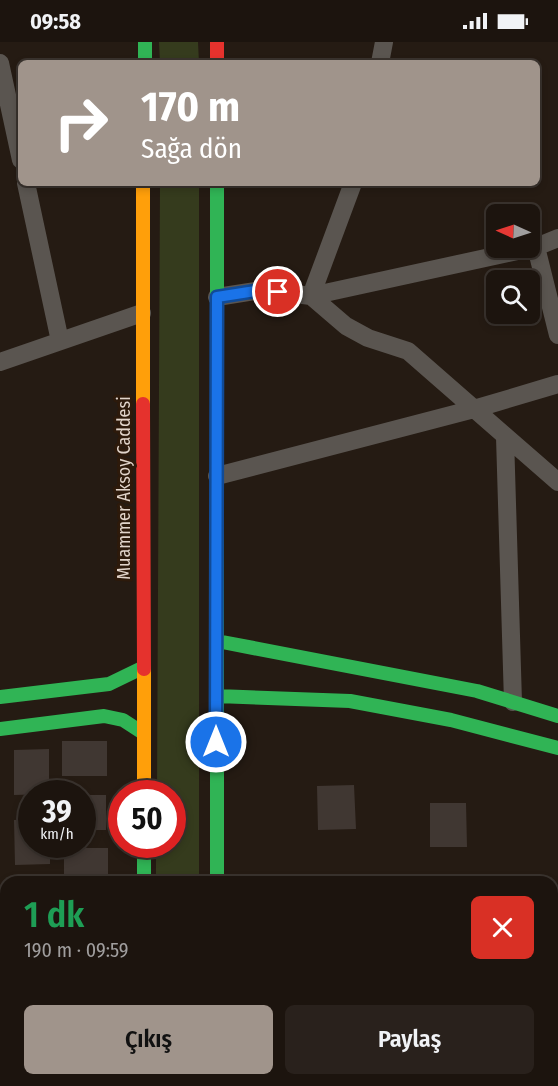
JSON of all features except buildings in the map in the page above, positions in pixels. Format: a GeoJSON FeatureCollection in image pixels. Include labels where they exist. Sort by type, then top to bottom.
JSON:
{"type":"FeatureCollection","features":[{"type":"Feature","properties":{"kind":"main road"},"geometry":{"type":"LineString","coordinates":[[145,42],[145,60]]}},
{"type":"Feature","properties":{"kind":"main road"},"geometry":{"type":"LineString","coordinates":[[217,42],[217,60]]}},
{"type":"Feature","properties":{"kind":"main road","name":"Muammer Aksoy Caddesi"},"geometry":{"type":"LineString","coordinates":[[143,186],[142,668],[144,780]]}},
{"type":"Feature","properties":{"kind":"main road"},"geometry":{"type":"LineString","coordinates":[[217,186],[217,876]]}},
{"type":"Feature","properties":{"kind":"main road"},"geometry":{"type":"LineString","coordinates":[[217,641],[477,691],[558,716]]}},
{"type":"Feature","properties":{"kind":"main road"},"geometry":{"type":"LineString","coordinates":[[0,697],[109,684],[142,668]]}},
{"type":"Feature","properties":{"kind":"main road"},"geometry":{"type":"LineString","coordinates":[[216,696],[350,701],[452,720],[558,748]]}},
{"type":"Feature","properties":{"kind":"main road"},"geometry":{"type":"LineString","coordinates":[[0,729],[104,716],[123,720],[144,733]]}},
{"type":"Feature","properties":{"kind":"main road"},"geometry":{"type":"LineString","coordinates":[[144,858],[144,876]]}},
{"type":"Feature","properties":{"kind":"street"},"geometry":{"type":"LineString","coordinates":[[381,60],[384,42]]}},
{"type":"Feature","properties":{"kind":"street"},"geometry":{"type":"LineString","coordinates":[[0,63],[18,146]]}},
{"type":"Feature","properties":{"kind":"street"},"geometry":{"type":"LineString","coordinates":[[27,186],[60,341]]}},
{"type":"Feature","properties":{"kind":"street"},"geometry":{"type":"LineString","coordinates":[[311,296],[352,186]]}},
{"type":"Feature","properties":{"kind":"street"},"geometry":{"type":"LineString","coordinates":[[540,246],[558,238]]}},
{"type":"Feature","properties":{"kind":"street"},"geometry":{"type":"LineString","coordinates":[[217,297],[262,290],[311,296],[489,258]]}},
{"type":"Feature","properties":{"kind":"street"},"geometry":{"type":"LineString","coordinates":[[539,258],[558,335]]}},
{"type":"Feature","properties":{"kind":"street"},"geometry":{"type":"LineString","coordinates":[[311,296],[346,327],[368,338],[408,351],[505,437],[556,478]]}},
{"type":"Feature","properties":{"kind":"street"},"geometry":{"type":"LineString","coordinates":[[0,362],[142,313]]}},
{"type":"Feature","properties":{"kind":"street"},"geometry":{"type":"LineString","coordinates":[[217,476],[474,409],[558,384]]}},
{"type":"Feature","properties":{"kind":"street"},"geometry":{"type":"LineString","coordinates":[[505,437],[513,702]]}},
{"type":"Feature","properties":{"kind":"green space"},"geometry":{"type":"Polygon","coordinates":[[[159,42],[198,42],[199,60],[160,60],[159,42]]]}},
{"type":"Feature","properties":{"kind":"green space"},"geometry":{"type":"Polygon","coordinates":[[[160,186],[199,186],[199,876],[156,876],[156,858],[186,858],[186,780],[157,780],[160,186]]]}},
{"type":"Feature","properties":{"kind":"traffic: fast"},"geometry":{"type":"LineString","coordinates":[[145,42],[145,60]]}},
{"type":"Feature","properties":{"kind":"traffic: fast"},"geometry":{"type":"LineString","coordinates":[[217,186],[217,876]]}},
{"type":"Feature","properties":{"kind":"traffic: fast"},"geometry":{"type":"LineString","coordinates":[[217,641],[477,691],[558,716]]}},
{"type":"Feature","properties":{"kind":"traffic: fast"},"geometry":{"type":"LineString","coordinates":[[0,697],[109,684],[142,668]]}},
{"type":"Feature","properties":{"kind":"traffic: fast"},"geometry":{"type":"LineString","coordinates":[[217,696],[350,701],[451,720],[558,748]]}},
{"type":"Feature","properties":{"kind":"traffic: fast"},"geometry":{"type":"LineString","coordinates":[[0,729],[104,716],[123,720],[143,733]]}},
{"type":"Feature","properties":{"kind":"traffic: fast"},"geometry":{"type":"LineString","coordinates":[[144,858],[144,876]]}},
{"type":"Feature","properties":{"kind":"traffic: slow"},"geometry":{"type":"LineString","coordinates":[[143,186],[143,404]]}},
{"type":"Feature","properties":{"kind":"traffic: slow"},"geometry":{"type":"LineString","coordinates":[[144,669],[144,780]]}},
{"type":"Feature","properties":{"kind":"traffic: jam"},"geometry":{"type":"LineString","coordinates":[[217,42],[217,60]]}},
{"type":"Feature","properties":{"kind":"traffic: jam"},"geometry":{"type":"LineString","coordinates":[[143,404],[144,669]]}},
{"type":"Feature","properties":{"kind":"route"},"geometry":{"type":"LineString","coordinates":[[216,742],[217,297],[262,290],[278,292]]}}]}
